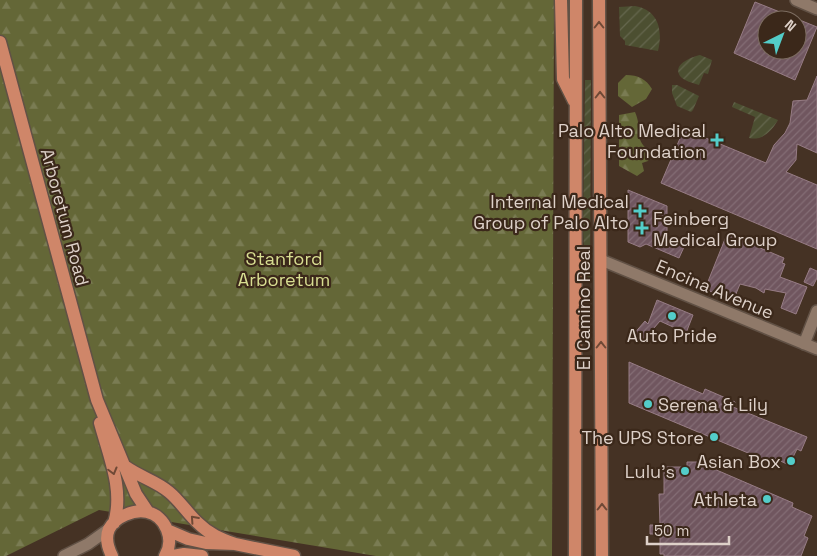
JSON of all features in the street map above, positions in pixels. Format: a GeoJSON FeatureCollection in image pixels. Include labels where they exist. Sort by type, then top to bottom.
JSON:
{"type":"FeatureCollection","features":[{"type":"Feature","properties":{"kind":"main road"},"geometry":{"type":"LineString","coordinates":[[561,0],[563,79],[576,103]]}},
{"type":"Feature","properties":{"kind":"main road","name":"El Camino Real"},"geometry":{"type":"LineString","coordinates":[[575,556],[576,0]]}},
{"type":"Feature","properties":{"kind":"main road","name":"El Camino Real"},"geometry":{"type":"LineString","coordinates":[[599,0],[602,556]]}},
{"type":"Feature","properties":{"kind":"main road","name":"Arboretum Road"},"geometry":{"type":"LineString","coordinates":[[1,47],[97,400],[136,494],[148,512],[158,519],[167,530]]}},
{"type":"Feature","properties":{"kind":"main road","name":"Arboretum Road"},"geometry":{"type":"LineString","coordinates":[[97,400],[98,416],[118,492],[118,509],[111,526],[108,542],[112,556]]}},
{"type":"Feature","properties":{"kind":"main road"},"geometry":{"type":"LineString","coordinates":[[126,467],[136,474],[154,481],[170,493],[197,522],[218,538],[235,544],[294,556]]}},
{"type":"Feature","properties":{"kind":"main road"},"geometry":{"type":"LineString","coordinates":[[111,526],[130,513],[148,512]]}},
{"type":"Feature","properties":{"kind":"main road"},"geometry":{"type":"LineString","coordinates":[[167,530],[188,539],[206,543],[235,544]]}},
{"type":"Feature","properties":{"kind":"main road"},"geometry":{"type":"LineString","coordinates":[[165,556],[169,544],[167,530]]}},
{"type":"Feature","properties":{"kind":"main road"},"geometry":{"type":"LineString","coordinates":[[173,556],[184,554],[202,556]]}},
{"type":"Feature","properties":{"kind":"street"},"geometry":{"type":"LineString","coordinates":[[796,0],[817,9]]}},
{"type":"Feature","properties":{"kind":"street","name":"Encina Avenue"},"geometry":{"type":"LineString","coordinates":[[601,260],[817,350]]}},
{"type":"Feature","properties":{"kind":"street"},"geometry":{"type":"LineString","coordinates":[[804,344],[817,311]]}},
{"type":"Feature","properties":{"kind":"street"},"geometry":{"type":"LineString","coordinates":[[64,556],[96,539],[111,526]]}},
{"type":"Feature","properties":{"kind":"green space","name":"Stanford Arboretum"},"geometry":{"type":"Polygon","coordinates":[[[0,0],[554,0],[552,556],[376,556],[99,510],[6,556],[0,556],[0,0]]]}},
{"type":"Feature","properties":{"kind":"green space"},"geometry":{"type":"Polygon","coordinates":[[[635,6],[649,12],[657,22],[660,36],[658,51],[625,45],[625,41],[620,36],[619,7],[635,6]]]}},
{"type":"Feature","properties":{"kind":"green space"},"geometry":{"type":"Polygon","coordinates":[[[700,55],[712,60],[708,74],[704,73],[699,85],[684,79],[678,72],[684,62],[700,55]]]}},
{"type":"Feature","properties":{"kind":"green space"},"geometry":{"type":"Polygon","coordinates":[[[626,75],[641,78],[652,89],[646,99],[632,107],[618,96],[618,83],[626,75]]]}},
{"type":"Feature","properties":{"kind":"green space"},"geometry":{"type":"Polygon","coordinates":[[[585,80],[591,80],[590,279],[586,279],[585,274],[583,229],[585,80]]]}},
{"type":"Feature","properties":{"kind":"green space"},"geometry":{"type":"Polygon","coordinates":[[[672,85],[677,85],[699,96],[691,112],[677,106],[672,93],[672,85]]]}},
{"type":"Feature","properties":{"kind":"green space"},"geometry":{"type":"Polygon","coordinates":[[[734,102],[778,120],[773,128],[762,137],[749,138],[755,117],[732,107],[734,102]]]}},
{"type":"Feature","properties":{"kind":"green space"},"geometry":{"type":"Polygon","coordinates":[[[635,112],[642,144],[652,152],[648,161],[642,163],[644,171],[637,176],[619,166],[619,115],[635,112]]]}},
{"type":"Feature","properties":{"kind":"building"},"geometry":{"type":"Polygon","coordinates":[[[755,2],[775,10],[757,10],[757,60],[803,60],[795,80],[734,53],[755,2]]]}},
{"type":"Feature","properties":{"kind":"building"},"geometry":{"type":"Polygon","coordinates":[[[807,23],[817,27],[807,51],[807,23]]]}},
{"type":"Feature","properties":{"kind":"building"},"geometry":{"type":"Polygon","coordinates":[[[817,76],[817,153],[797,144],[796,160],[786,172],[817,185],[817,249],[661,183],[684,129],[766,163],[774,145],[785,133],[790,123],[793,101],[807,100],[817,76]]]}},
{"type":"Feature","properties":{"kind":"building"},"geometry":{"type":"Polygon","coordinates":[[[628,190],[667,206],[667,239],[684,247],[679,258],[646,244],[640,247],[628,242],[628,190]]]}},
{"type":"Feature","properties":{"kind":"building"},"geometry":{"type":"Polygon","coordinates":[[[727,234],[784,258],[782,263],[785,264],[780,277],[807,287],[796,314],[781,308],[786,293],[765,289],[764,293],[756,288],[740,284],[733,301],[705,289],[727,234]]]}},
{"type":"Feature","properties":{"kind":"building"},"geometry":{"type":"Polygon","coordinates":[[[810,268],[817,271],[817,278],[813,286],[804,282],[810,268]]]}},
{"type":"Feature","properties":{"kind":"building","name":"Auto Pride"},"geometry":{"type":"Polygon","coordinates":[[[657,300],[693,315],[686,333],[660,321],[641,343],[632,336],[645,321],[648,324],[657,300]]]}},
{"type":"Feature","properties":{"kind":"building"},"geometry":{"type":"Polygon","coordinates":[[[629,362],[703,394],[705,389],[735,402],[733,407],[807,437],[801,451],[797,449],[789,465],[774,458],[772,463],[629,403],[629,362]]]}},
{"type":"Feature","properties":{"kind":"building"},"geometry":{"type":"Polygon","coordinates":[[[687,462],[698,462],[793,503],[792,507],[812,516],[804,536],[808,538],[801,556],[664,556],[664,554],[660,554],[660,534],[650,534],[650,525],[660,525],[659,494],[664,494],[664,467],[687,467],[687,462]]]}},
{"type":"Feature","properties":{"kind":"place","name":"Palo Alto Medical Foundation"},"geometry":{"type":"Point","coordinates":[717,140]}},
{"type":"Feature","properties":{"kind":"place","name":"Internal Medical Group of Palo Alto"},"geometry":{"type":"Point","coordinates":[640,211]}},
{"type":"Feature","properties":{"kind":"place","name":"Feinberg Medical Group"},"geometry":{"type":"Point","coordinates":[642,228]}},
{"type":"Feature","properties":{"kind":"place","name":"Auto Pride"},"geometry":{"type":"Point","coordinates":[672,316]}},
{"type":"Feature","properties":{"kind":"place","name":"Serena & Lily"},"geometry":{"type":"Point","coordinates":[648,404]}},
{"type":"Feature","properties":{"kind":"place","name":"The UPS Store"},"geometry":{"type":"Point","coordinates":[714,437]}},
{"type":"Feature","properties":{"kind":"place","name":"Asian Box"},"geometry":{"type":"Point","coordinates":[791,461]}},
{"type":"Feature","properties":{"kind":"place","name":"Lulu's"},"geometry":{"type":"Point","coordinates":[685,471]}},
{"type":"Feature","properties":{"kind":"place","name":"Athleta"},"geometry":{"type":"Point","coordinates":[767,499]}}]}
